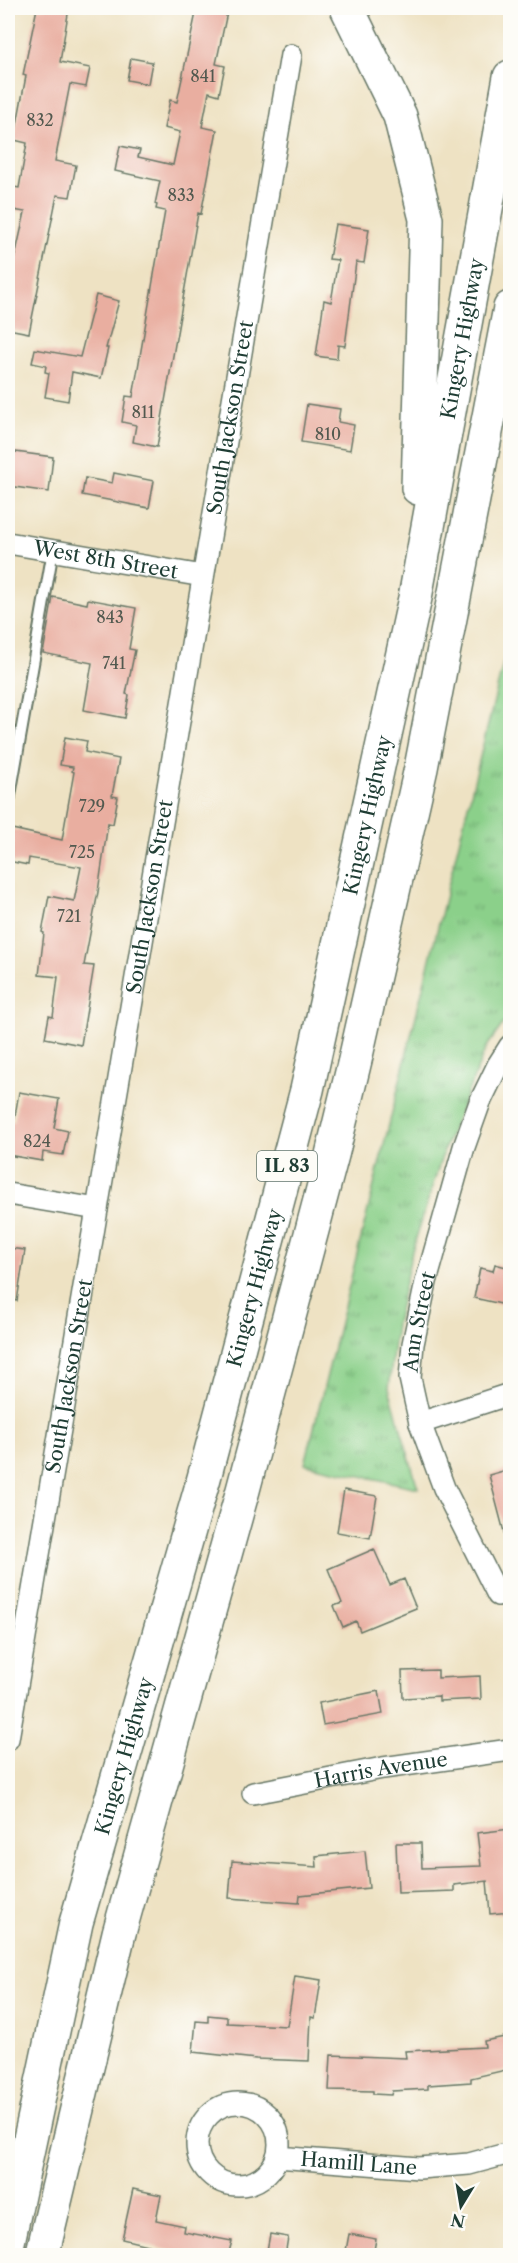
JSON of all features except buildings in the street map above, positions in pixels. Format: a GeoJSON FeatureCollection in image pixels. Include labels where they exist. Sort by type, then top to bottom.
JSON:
{"type":"FeatureCollection","features":[{"type":"Feature","properties":{"kind":"highway"},"geometry":{"type":"LineString","coordinates":[[348,8],[400,116],[426,219],[415,598]]}},
{"type":"Feature","properties":{"kind":"highway","name":"Kingery Highway"},"geometry":{"type":"LineString","coordinates":[[8,2242],[76,1923],[204,1478],[307,1090],[415,598],[510,77]]}},
{"type":"Feature","properties":{"kind":"highway","name":"Kingery Highway"},"geometry":{"type":"LineString","coordinates":[[42,2256],[119,1933],[246,1479],[355,1060],[424,756],[510,308]]}},
{"type":"Feature","properties":{"kind":"street","name":"South Jackson Street"},"geometry":{"type":"LineString","coordinates":[[8,1739],[291,55]]}},
{"type":"Feature","properties":{"kind":"street","name":"West 8th Street"},"geometry":{"type":"LineString","coordinates":[[8,543],[203,576]]}},
{"type":"Feature","properties":{"kind":"street","name":"Ann Street"},"geometry":{"type":"LineString","coordinates":[[498,1595],[444,1488],[420,1423],[410,1378],[413,1344],[426,1282],[464,1147],[480,1102],[510,1046]]}},
{"type":"Feature","properties":{"kind":"street"},"geometry":{"type":"LineString","coordinates":[[8,1194],[97,1209]]}},
{"type":"Feature","properties":{"kind":"street"},"geometry":{"type":"LineString","coordinates":[[420,1423],[510,1394]]}},
{"type":"Feature","properties":{"kind":"street","name":"Harris Avenue"},"geometry":{"type":"LineString","coordinates":[[253,1792],[383,1768],[510,1750]]}},
{"type":"Feature","properties":{"kind":"street","name":"Hamill Lane"},"geometry":{"type":"LineString","coordinates":[[277,2157],[419,2168],[469,2164],[510,2153]]}},
{"type":"Feature","properties":{"kind":"lane"},"geometry":{"type":"LineString","coordinates":[[8,807],[53,550]]}},
{"type":"Feature","properties":{"kind":"green space"},"geometry":{"type":"Polygon","coordinates":[[[510,636],[510,1014],[486,1048],[444,1150],[412,1251],[396,1324],[389,1388],[418,1488],[305,1464],[510,636]]]}}]}
